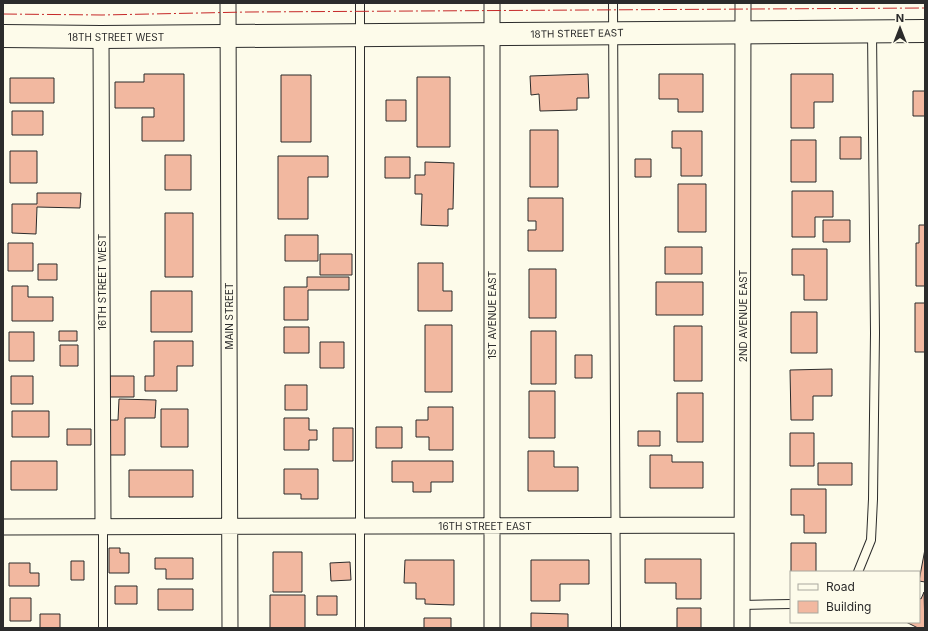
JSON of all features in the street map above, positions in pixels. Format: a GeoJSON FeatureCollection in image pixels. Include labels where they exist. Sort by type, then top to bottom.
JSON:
{"type":"FeatureCollection","features":[{"type":"Feature","properties":{"kind":"street","name":"MAIN STREET"},"geometry":{"type":"LineString","coordinates":[[228,3],[230,628]]}},
{"type":"Feature","properties":{"kind":"street","name":"1ST AVENUE EAST"},"geometry":{"type":"LineString","coordinates":[[492,3],[492,628]]}},
{"type":"Feature","properties":{"kind":"street","name":"2ND AVENUE EAST"},"geometry":{"type":"LineString","coordinates":[[742,628],[741,525],[744,3]]}},
{"type":"Feature","properties":{"kind":"street","name":"18TH STREET EAST"},"geometry":{"type":"LineString","coordinates":[[228,36],[925,31]]}},
{"type":"Feature","properties":{"kind":"street","name":"18TH STREET WEST"},"geometry":{"type":"LineString","coordinates":[[3,36],[228,36]]}},
{"type":"Feature","properties":{"kind":"street","name":"16TH STREET WEST"},"geometry":{"type":"LineString","coordinates":[[101,37],[103,527]]}},
{"type":"Feature","properties":{"kind":"street","name":"16TH STREET EAST"},"geometry":{"type":"LineString","coordinates":[[229,526],[741,525]]}},
{"type":"Feature","properties":{"kind":"street"},"geometry":{"type":"LineString","coordinates":[[3,527],[229,526]]}},
{"type":"Feature","properties":{"kind":"lane"},"geometry":{"type":"LineString","coordinates":[[360,3],[360,628]]}},
{"type":"Feature","properties":{"kind":"lane"},"geometry":{"type":"LineString","coordinates":[[613,3],[616,628]]}},
{"type":"Feature","properties":{"kind":"lane"},"geometry":{"type":"LineString","coordinates":[[858,571],[872,540],[875,333],[872,31]]}},
{"type":"Feature","properties":{"kind":"lane"},"geometry":{"type":"LineString","coordinates":[[102,628],[103,527]]}},
{"type":"Feature","properties":{"kind":"lane"},"geometry":{"type":"LineString","coordinates":[[742,605],[790,604]]}},
{"type":"Feature","properties":{"kind":"building"},"geometry":{"type":"Polygon","coordinates":[[[144,74],[184,74],[184,141],[142,141],[142,117],[154,117],[154,108],[115,108],[115,82],[144,82],[144,74]]]}},
{"type":"Feature","properties":{"kind":"building"},"geometry":{"type":"Polygon","coordinates":[[[588,74],[589,98],[577,98],[577,110],[540,111],[539,94],[531,95],[530,76],[588,74]]]}},
{"type":"Feature","properties":{"kind":"building"},"geometry":{"type":"Polygon","coordinates":[[[659,74],[703,74],[703,112],[678,112],[678,99],[659,99],[659,74]]]}},
{"type":"Feature","properties":{"kind":"building"},"geometry":{"type":"Polygon","coordinates":[[[791,74],[833,74],[833,102],[814,102],[814,128],[791,128],[791,74]]]}},
{"type":"Feature","properties":{"kind":"building"},"geometry":{"type":"Polygon","coordinates":[[[281,75],[311,75],[311,142],[281,142],[281,75]]]}},
{"type":"Feature","properties":{"kind":"building"},"geometry":{"type":"Polygon","coordinates":[[[417,77],[450,77],[450,147],[417,147],[417,77]]]}},
{"type":"Feature","properties":{"kind":"building"},"geometry":{"type":"Polygon","coordinates":[[[10,78],[54,78],[54,103],[10,103],[10,78]]]}},
{"type":"Feature","properties":{"kind":"building"},"geometry":{"type":"Polygon","coordinates":[[[913,91],[925,91],[925,116],[913,116],[913,91]]]}},
{"type":"Feature","properties":{"kind":"building"},"geometry":{"type":"Polygon","coordinates":[[[386,100],[406,100],[406,121],[386,121],[386,100]]]}},
{"type":"Feature","properties":{"kind":"building"},"geometry":{"type":"Polygon","coordinates":[[[12,111],[43,111],[43,135],[12,135],[12,111]]]}},
{"type":"Feature","properties":{"kind":"building"},"geometry":{"type":"Polygon","coordinates":[[[530,130],[558,130],[558,187],[530,187],[530,130]]]}},
{"type":"Feature","properties":{"kind":"building"},"geometry":{"type":"Polygon","coordinates":[[[672,131],[702,131],[702,176],[681,176],[681,148],[672,148],[672,131]]]}},
{"type":"Feature","properties":{"kind":"building"},"geometry":{"type":"Polygon","coordinates":[[[840,137],[861,137],[861,159],[840,159],[840,137]]]}},
{"type":"Feature","properties":{"kind":"building"},"geometry":{"type":"Polygon","coordinates":[[[791,140],[816,140],[816,182],[791,182],[791,140]]]}},
{"type":"Feature","properties":{"kind":"building"},"geometry":{"type":"Polygon","coordinates":[[[10,151],[37,151],[37,183],[10,183],[10,151]]]}},
{"type":"Feature","properties":{"kind":"building"},"geometry":{"type":"Polygon","coordinates":[[[165,155],[191,155],[191,190],[165,190],[165,155]]]}},
{"type":"Feature","properties":{"kind":"building"},"geometry":{"type":"Polygon","coordinates":[[[278,156],[328,156],[328,177],[308,177],[308,219],[278,219],[278,156]]]}},
{"type":"Feature","properties":{"kind":"building"},"geometry":{"type":"Polygon","coordinates":[[[385,157],[410,157],[410,178],[385,178],[385,157]]]}},
{"type":"Feature","properties":{"kind":"building"},"geometry":{"type":"Polygon","coordinates":[[[635,159],[651,159],[651,177],[635,177],[635,159]]]}},
{"type":"Feature","properties":{"kind":"building"},"geometry":{"type":"Polygon","coordinates":[[[425,162],[454,163],[453,209],[448,209],[448,226],[421,225],[422,194],[415,194],[415,175],[425,175],[425,162]]]}},
{"type":"Feature","properties":{"kind":"building"},"geometry":{"type":"Polygon","coordinates":[[[678,184],[706,184],[706,232],[678,232],[678,184]]]}},
{"type":"Feature","properties":{"kind":"building"},"geometry":{"type":"Polygon","coordinates":[[[792,191],[833,191],[833,217],[815,217],[815,237],[792,237],[792,191]]]}},
{"type":"Feature","properties":{"kind":"building"},"geometry":{"type":"Polygon","coordinates":[[[37,193],[81,193],[80,208],[37,207],[36,234],[12,233],[12,204],[37,204],[37,193]]]}},
{"type":"Feature","properties":{"kind":"building"},"geometry":{"type":"Polygon","coordinates":[[[528,198],[563,198],[563,251],[528,251],[528,230],[536,230],[536,221],[528,221],[528,198]]]}},
{"type":"Feature","properties":{"kind":"building"},"geometry":{"type":"Polygon","coordinates":[[[165,213],[193,213],[193,277],[165,277],[165,213]]]}},
{"type":"Feature","properties":{"kind":"building"},"geometry":{"type":"Polygon","coordinates":[[[823,220],[850,220],[850,242],[823,242],[823,220]]]}},
{"type":"Feature","properties":{"kind":"building"},"geometry":{"type":"Polygon","coordinates":[[[919,225],[925,225],[925,286],[916,286],[916,243],[919,243],[919,225]]]}},
{"type":"Feature","properties":{"kind":"building"},"geometry":{"type":"Polygon","coordinates":[[[285,235],[318,235],[318,261],[285,261],[285,235]]]}},
{"type":"Feature","properties":{"kind":"building"},"geometry":{"type":"Polygon","coordinates":[[[8,243],[33,243],[33,271],[8,271],[8,243]]]}},
{"type":"Feature","properties":{"kind":"building"},"geometry":{"type":"Polygon","coordinates":[[[665,247],[702,247],[702,274],[665,274],[665,247]]]}},
{"type":"Feature","properties":{"kind":"building"},"geometry":{"type":"Polygon","coordinates":[[[792,249],[827,249],[827,300],[804,300],[804,275],[792,275],[792,249]]]}},
{"type":"Feature","properties":{"kind":"building"},"geometry":{"type":"Polygon","coordinates":[[[320,254],[352,254],[352,275],[320,275],[320,254]]]}},
{"type":"Feature","properties":{"kind":"building"},"geometry":{"type":"Polygon","coordinates":[[[418,263],[443,263],[443,291],[452,291],[452,311],[418,311],[418,263]]]}},
{"type":"Feature","properties":{"kind":"building"},"geometry":{"type":"Polygon","coordinates":[[[38,264],[57,264],[57,280],[38,280],[38,264]]]}},
{"type":"Feature","properties":{"kind":"building"},"geometry":{"type":"Polygon","coordinates":[[[529,269],[556,269],[556,318],[529,318],[529,269]]]}},
{"type":"Feature","properties":{"kind":"building"},"geometry":{"type":"Polygon","coordinates":[[[307,277],[349,277],[349,290],[308,290],[308,320],[284,320],[284,287],[307,287],[307,277]]]}},
{"type":"Feature","properties":{"kind":"building"},"geometry":{"type":"Polygon","coordinates":[[[656,282],[703,282],[703,315],[656,315],[656,282]]]}},
{"type":"Feature","properties":{"kind":"building"},"geometry":{"type":"Polygon","coordinates":[[[12,286],[28,286],[28,297],[53,297],[53,321],[12,321],[12,286]]]}},
{"type":"Feature","properties":{"kind":"building"},"geometry":{"type":"Polygon","coordinates":[[[151,291],[192,291],[192,332],[151,332],[151,291]]]}},
{"type":"Feature","properties":{"kind":"building"},"geometry":{"type":"Polygon","coordinates":[[[915,303],[925,303],[925,352],[915,352],[915,303]]]}},
{"type":"Feature","properties":{"kind":"building"},"geometry":{"type":"Polygon","coordinates":[[[791,312],[817,312],[817,353],[791,353],[791,312]]]}},
{"type":"Feature","properties":{"kind":"building"},"geometry":{"type":"Polygon","coordinates":[[[425,325],[452,325],[452,392],[425,392],[425,325]]]}},
{"type":"Feature","properties":{"kind":"building"},"geometry":{"type":"Polygon","coordinates":[[[674,326],[702,326],[702,381],[674,381],[674,326]]]}},
{"type":"Feature","properties":{"kind":"building"},"geometry":{"type":"Polygon","coordinates":[[[284,327],[309,327],[309,353],[284,353],[284,327]]]}},
{"type":"Feature","properties":{"kind":"building"},"geometry":{"type":"Polygon","coordinates":[[[59,331],[77,331],[77,341],[59,341],[59,331]]]}},
{"type":"Feature","properties":{"kind":"building"},"geometry":{"type":"Polygon","coordinates":[[[531,331],[556,331],[556,384],[531,384],[531,331]]]}},
{"type":"Feature","properties":{"kind":"building"},"geometry":{"type":"Polygon","coordinates":[[[9,332],[34,332],[34,361],[9,361],[9,332]]]}},
{"type":"Feature","properties":{"kind":"building"},"geometry":{"type":"Polygon","coordinates":[[[154,341],[193,341],[193,366],[177,366],[177,391],[145,391],[145,376],[154,376],[154,341]]]}},
{"type":"Feature","properties":{"kind":"building"},"geometry":{"type":"Polygon","coordinates":[[[320,342],[344,342],[344,368],[320,368],[320,342]]]}},
{"type":"Feature","properties":{"kind":"building"},"geometry":{"type":"Polygon","coordinates":[[[60,345],[78,345],[78,366],[60,366],[60,345]]]}},
{"type":"Feature","properties":{"kind":"building"},"geometry":{"type":"Polygon","coordinates":[[[575,355],[592,355],[592,378],[575,378],[575,355]]]}},
{"type":"Feature","properties":{"kind":"building"},"geometry":{"type":"Polygon","coordinates":[[[832,369],[832,396],[813,396],[813,420],[791,420],[790,370],[832,369]]]}},
{"type":"Feature","properties":{"kind":"building"},"geometry":{"type":"Polygon","coordinates":[[[11,376],[33,376],[33,404],[11,404],[11,376]]]}},
{"type":"Feature","properties":{"kind":"building"},"geometry":{"type":"Polygon","coordinates":[[[110,376],[134,376],[134,397],[110,397],[110,376]]]}},
{"type":"Feature","properties":{"kind":"building"},"geometry":{"type":"Polygon","coordinates":[[[285,385],[307,385],[307,410],[285,410],[285,385]]]}},
{"type":"Feature","properties":{"kind":"building"},"geometry":{"type":"Polygon","coordinates":[[[529,391],[555,391],[555,438],[529,438],[529,391]]]}},
{"type":"Feature","properties":{"kind":"building"},"geometry":{"type":"Polygon","coordinates":[[[677,393],[703,393],[703,442],[677,442],[677,393]]]}},
{"type":"Feature","properties":{"kind":"building"},"geometry":{"type":"Polygon","coordinates":[[[119,399],[156,400],[155,418],[125,418],[125,455],[108,455],[109,420],[118,420],[119,399]]]}},
{"type":"Feature","properties":{"kind":"building"},"geometry":{"type":"Polygon","coordinates":[[[428,407],[453,407],[453,450],[429,450],[429,437],[416,437],[416,420],[428,420],[428,407]]]}},
{"type":"Feature","properties":{"kind":"building"},"geometry":{"type":"Polygon","coordinates":[[[161,409],[188,409],[188,447],[161,447],[161,409]]]}},
{"type":"Feature","properties":{"kind":"building"},"geometry":{"type":"Polygon","coordinates":[[[12,411],[49,411],[49,437],[12,437],[12,411]]]}},
{"type":"Feature","properties":{"kind":"building"},"geometry":{"type":"Polygon","coordinates":[[[284,418],[309,418],[309,430],[317,430],[317,440],[309,440],[309,450],[284,450],[284,418]]]}},
{"type":"Feature","properties":{"kind":"building"},"geometry":{"type":"Polygon","coordinates":[[[376,427],[402,427],[402,448],[376,448],[376,427]]]}},
{"type":"Feature","properties":{"kind":"building"},"geometry":{"type":"Polygon","coordinates":[[[333,428],[353,428],[353,461],[333,461],[333,428]]]}},
{"type":"Feature","properties":{"kind":"building"},"geometry":{"type":"Polygon","coordinates":[[[67,429],[91,429],[91,445],[67,445],[67,429]]]}},
{"type":"Feature","properties":{"kind":"building"},"geometry":{"type":"Polygon","coordinates":[[[638,431],[660,431],[660,446],[638,446],[638,431]]]}},
{"type":"Feature","properties":{"kind":"building"},"geometry":{"type":"Polygon","coordinates":[[[790,433],[814,433],[814,466],[790,466],[790,433]]]}},
{"type":"Feature","properties":{"kind":"building"},"geometry":{"type":"Polygon","coordinates":[[[528,451],[554,451],[554,467],[578,467],[578,491],[528,491],[528,451]]]}},
{"type":"Feature","properties":{"kind":"building"},"geometry":{"type":"Polygon","coordinates":[[[650,455],[672,455],[672,462],[703,462],[703,488],[650,488],[650,455]]]}},
{"type":"Feature","properties":{"kind":"building"},"geometry":{"type":"Polygon","coordinates":[[[11,461],[57,461],[57,490],[11,490],[11,461]]]}},
{"type":"Feature","properties":{"kind":"building"},"geometry":{"type":"Polygon","coordinates":[[[392,461],[453,461],[453,482],[431,482],[431,492],[413,492],[413,482],[392,482],[392,461]]]}},
{"type":"Feature","properties":{"kind":"building"},"geometry":{"type":"Polygon","coordinates":[[[818,463],[852,463],[852,485],[818,485],[818,463]]]}},
{"type":"Feature","properties":{"kind":"building"},"geometry":{"type":"Polygon","coordinates":[[[284,469],[318,469],[318,499],[301,499],[301,494],[284,494],[284,469]]]}},
{"type":"Feature","properties":{"kind":"building"},"geometry":{"type":"Polygon","coordinates":[[[129,470],[193,470],[193,497],[129,497],[129,470]]]}},
{"type":"Feature","properties":{"kind":"building"},"geometry":{"type":"Polygon","coordinates":[[[791,489],[826,489],[826,533],[804,533],[804,515],[791,515],[791,489]]]}},
{"type":"Feature","properties":{"kind":"building"},"geometry":{"type":"Polygon","coordinates":[[[791,543],[816,543],[816,571],[791,571],[791,543]]]}},
{"type":"Feature","properties":{"kind":"building"},"geometry":{"type":"Polygon","coordinates":[[[109,548],[120,548],[120,553],[129,553],[129,573],[109,573],[109,548]]]}},
{"type":"Feature","properties":{"kind":"building"},"geometry":{"type":"Polygon","coordinates":[[[925,549],[925,582],[920,581],[925,549]]]}},
{"type":"Feature","properties":{"kind":"building"},"geometry":{"type":"Polygon","coordinates":[[[273,552],[302,552],[302,592],[273,592],[273,552]]]}},
{"type":"Feature","properties":{"kind":"building"},"geometry":{"type":"Polygon","coordinates":[[[155,558],[193,558],[193,579],[166,579],[166,569],[155,569],[155,558]]]}},
{"type":"Feature","properties":{"kind":"building"},"geometry":{"type":"Polygon","coordinates":[[[645,559],[701,559],[701,599],[676,599],[676,583],[645,583],[645,559]]]}},
{"type":"Feature","properties":{"kind":"building"},"geometry":{"type":"Polygon","coordinates":[[[405,560],[454,560],[454,605],[425,604],[425,599],[416,599],[416,583],[404,583],[405,560]]]}},
{"type":"Feature","properties":{"kind":"building"},"geometry":{"type":"Polygon","coordinates":[[[531,560],[589,560],[589,584],[560,584],[560,601],[531,601],[531,560]]]}},
{"type":"Feature","properties":{"kind":"building"},"geometry":{"type":"Polygon","coordinates":[[[71,561],[84,561],[84,580],[71,580],[71,561]]]}},
{"type":"Feature","properties":{"kind":"building"},"geometry":{"type":"Polygon","coordinates":[[[350,562],[351,580],[331,581],[330,563],[350,562]]]}},
{"type":"Feature","properties":{"kind":"building"},"geometry":{"type":"Polygon","coordinates":[[[9,563],[30,563],[30,573],[39,573],[39,586],[9,586],[9,563]]]}},
{"type":"Feature","properties":{"kind":"building"},"geometry":{"type":"Polygon","coordinates":[[[115,586],[137,586],[137,604],[115,604],[115,586]]]}},
{"type":"Feature","properties":{"kind":"building"},"geometry":{"type":"Polygon","coordinates":[[[158,589],[193,589],[193,610],[158,610],[158,589]]]}},
{"type":"Feature","properties":{"kind":"building"},"geometry":{"type":"Polygon","coordinates":[[[924,592],[925,628],[918,628],[908,623],[920,623],[921,599],[924,592]]]}},
{"type":"Feature","properties":{"kind":"building"},"geometry":{"type":"Polygon","coordinates":[[[270,595],[305,595],[305,628],[270,628],[270,595]]]}},
{"type":"Feature","properties":{"kind":"building"},"geometry":{"type":"Polygon","coordinates":[[[317,596],[337,596],[337,615],[317,615],[317,596]]]}},
{"type":"Feature","properties":{"kind":"building"},"geometry":{"type":"Polygon","coordinates":[[[10,598],[31,598],[31,621],[10,621],[10,598]]]}},
{"type":"Feature","properties":{"kind":"building"},"geometry":{"type":"Polygon","coordinates":[[[677,608],[701,608],[701,628],[677,628],[677,608]]]}},
{"type":"Feature","properties":{"kind":"building"},"geometry":{"type":"Polygon","coordinates":[[[531,613],[568,614],[568,628],[531,628],[531,613]]]}},
{"type":"Feature","properties":{"kind":"building"},"geometry":{"type":"Polygon","coordinates":[[[40,614],[60,614],[60,628],[40,628],[40,614]]]}},
{"type":"Feature","properties":{"kind":"building"},"geometry":{"type":"Polygon","coordinates":[[[424,618],[451,618],[451,628],[424,628],[424,618]]]}},
{"type":"Feature","properties":{"kind":"power"},"geometry":{"type":"LineString","coordinates":[[3,14],[102,15],[248,12],[925,8]]}}]}
